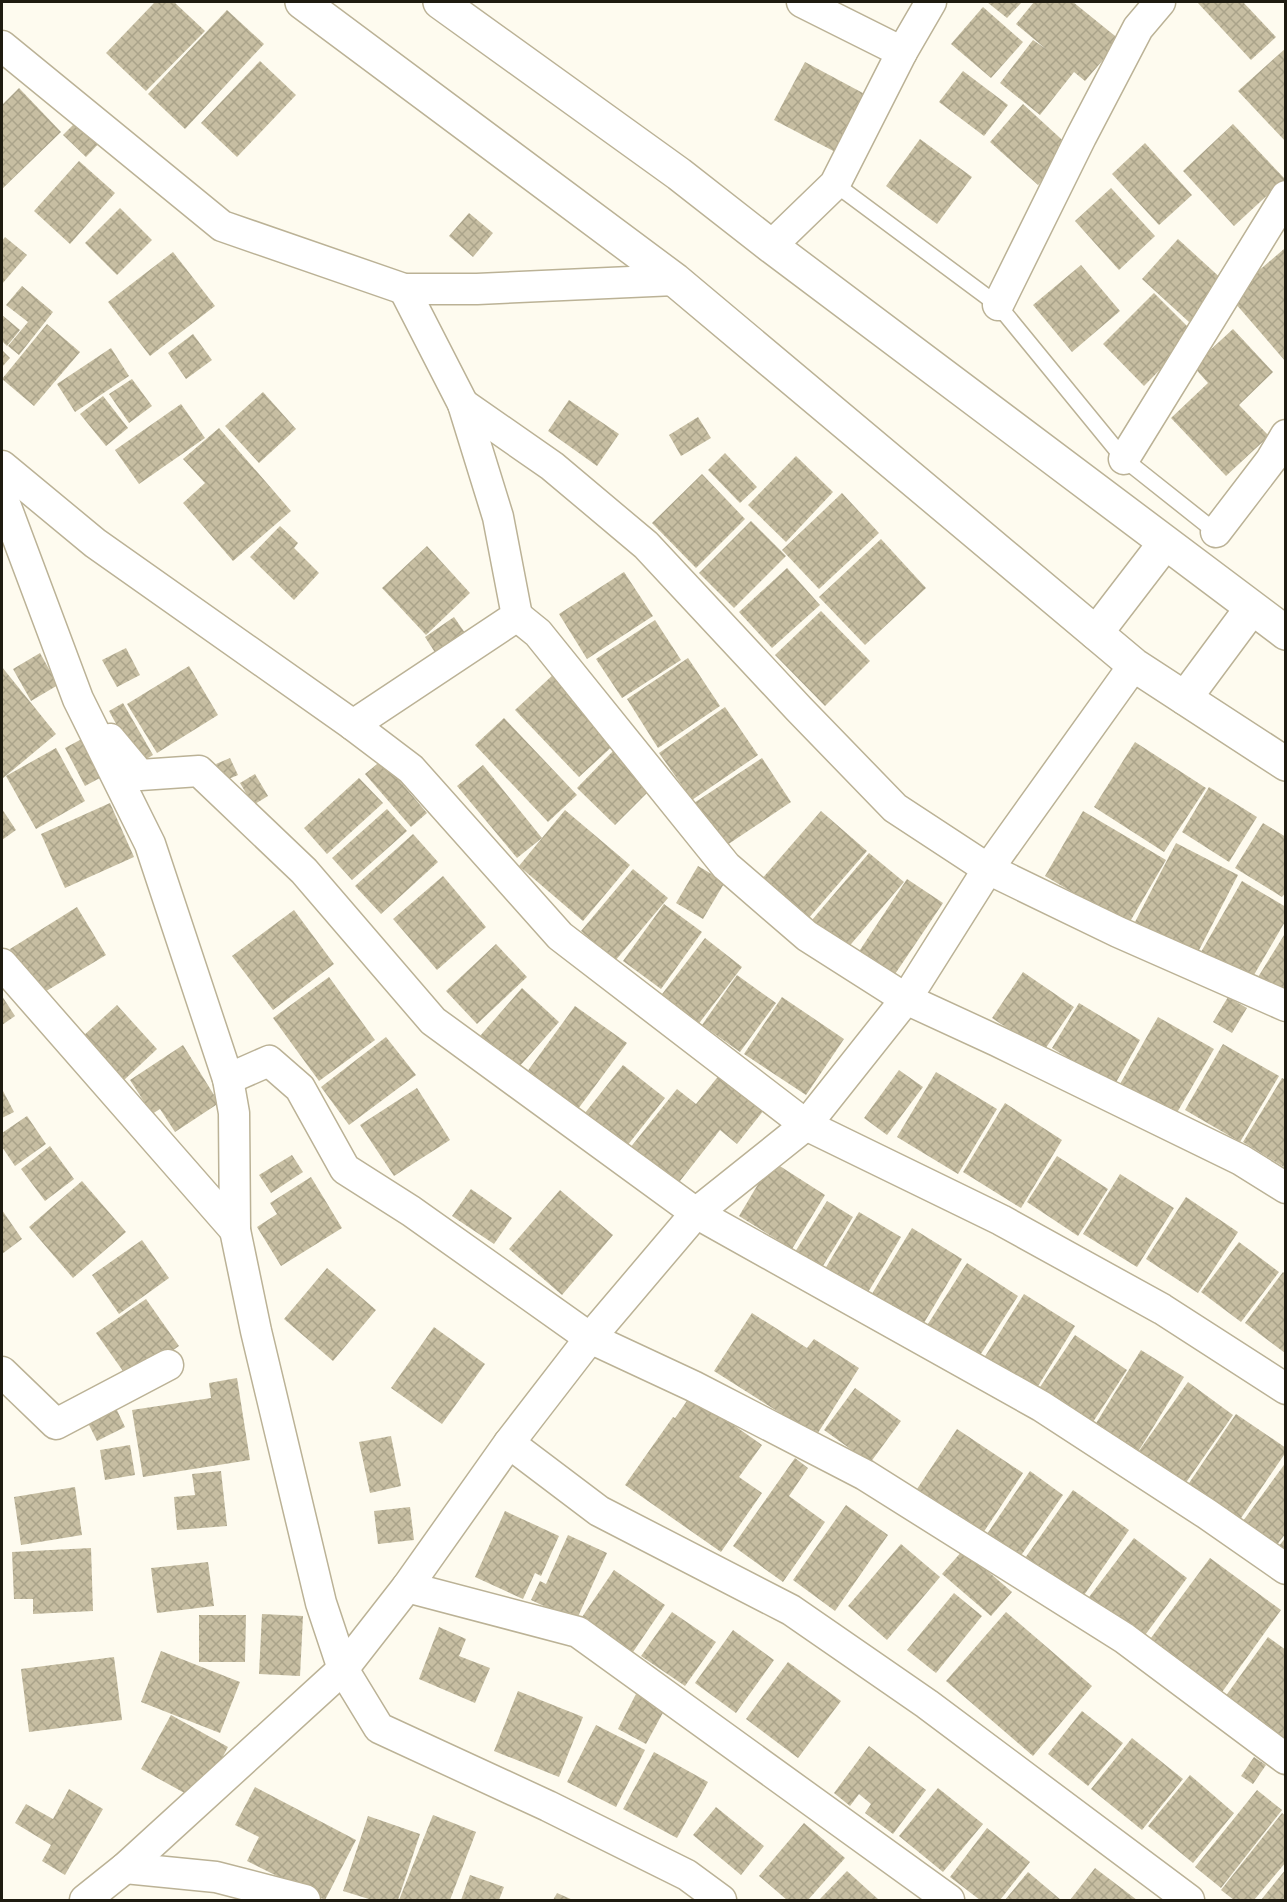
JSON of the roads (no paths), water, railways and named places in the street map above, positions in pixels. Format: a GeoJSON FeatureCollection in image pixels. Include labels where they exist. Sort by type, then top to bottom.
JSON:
{"type":"FeatureCollection","features":[{"type":"Feature","properties":{"kind":"main road"},"geometry":{"type":"LineString","coordinates":[[302,2],[675,280],[1134,665],[1286,764]]}},
{"type":"Feature","properties":{"kind":"main road"},"geometry":{"type":"LineString","coordinates":[[440,2],[679,174],[1251,609],[1286,633]]}},
{"type":"Feature","properties":{"kind":"main road"},"geometry":{"type":"LineString","coordinates":[[1096,633],[1165,543]]}},
{"type":"Feature","properties":{"kind":"main road"},"geometry":{"type":"LineString","coordinates":[[1185,698],[1251,609]]}},
{"type":"Feature","properties":{"kind":"street"},"geometry":{"type":"LineString","coordinates":[[802,2],[902,52]]}},
{"type":"Feature","properties":{"kind":"street"},"geometry":{"type":"LineString","coordinates":[[771,246],[835,184],[902,52],[931,2]]}},
{"type":"Feature","properties":{"kind":"street"},"geometry":{"type":"LineString","coordinates":[[998,305],[1138,28],[1160,2]]}},
{"type":"Feature","properties":{"kind":"street"},"geometry":{"type":"LineString","coordinates":[[2,46],[222,226],[404,289],[477,289],[675,280]]}},
{"type":"Feature","properties":{"kind":"street"},"geometry":{"type":"LineString","coordinates":[[1124,459],[1286,196]]}},
{"type":"Feature","properties":{"kind":"street"},"geometry":{"type":"LineString","coordinates":[[404,289],[463,405],[498,517],[518,616],[538,633],[726,866],[807,936],[906,999],[1230,1155],[1286,1188]]}},
{"type":"Feature","properties":{"kind":"street"},"geometry":{"type":"LineString","coordinates":[[463,405],[552,466],[646,545],[895,808],[988,869],[1118,932],[1286,1006]]}},
{"type":"Feature","properties":{"kind":"street"},"geometry":{"type":"LineString","coordinates":[[1216,532],[1281,454]]}},
{"type":"Feature","properties":{"kind":"street"},"geometry":{"type":"LineString","coordinates":[[2,466],[94,543],[353,725],[411,769],[560,936],[806,1125],[1021,1231],[1162,1309],[1286,1389]]}},
{"type":"Feature","properties":{"kind":"street"},"geometry":{"type":"LineString","coordinates":[[2,496],[78,699],[150,844],[228,1079],[234,1113],[235,1230],[256,1331],[321,1603],[343,1669],[379,1728],[548,1806],[687,1875],[721,1900]]}},
{"type":"Feature","properties":{"kind":"street"},"geometry":{"type":"LineString","coordinates":[[353,725],[518,616]]}},
{"type":"Feature","properties":{"kind":"street"},"geometry":{"type":"LineString","coordinates":[[85,1900],[125,1868],[343,1669],[407,1587],[509,1443],[590,1338],[696,1213],[806,1125],[906,999],[988,869],[1134,665]]}},
{"type":"Feature","properties":{"kind":"street"},"geometry":{"type":"LineString","coordinates":[[78,699],[140,775],[198,771],[304,871],[433,1021],[696,1213],[1041,1406],[1207,1514],[1286,1569]]}},
{"type":"Feature","properties":{"kind":"street"},"geometry":{"type":"LineString","coordinates":[[2,963],[235,1230]]}},
{"type":"Feature","properties":{"kind":"street"},"geometry":{"type":"LineString","coordinates":[[228,1079],[269,1061],[300,1088],[345,1169],[411,1211],[590,1338],[693,1386],[865,1476],[1124,1638],[1286,1759]]}},
{"type":"Feature","properties":{"kind":"street"},"geometry":{"type":"LineString","coordinates":[[2,1372],[56,1424],[168,1365]]}},
{"type":"Feature","properties":{"kind":"street"},"geometry":{"type":"LineString","coordinates":[[509,1443],[599,1510],[791,1610],[927,1704],[1189,1900]]}},
{"type":"Feature","properties":{"kind":"street"},"geometry":{"type":"LineString","coordinates":[[407,1587],[578,1632],[949,1900]]}},
{"type":"Feature","properties":{"kind":"street"},"geometry":{"type":"LineString","coordinates":[[125,1868],[216,1877],[305,1900]]}},
{"type":"Feature","properties":{"kind":"lane"},"geometry":{"type":"LineString","coordinates":[[835,184],[998,305],[1124,459],[1216,532]]}}]}
